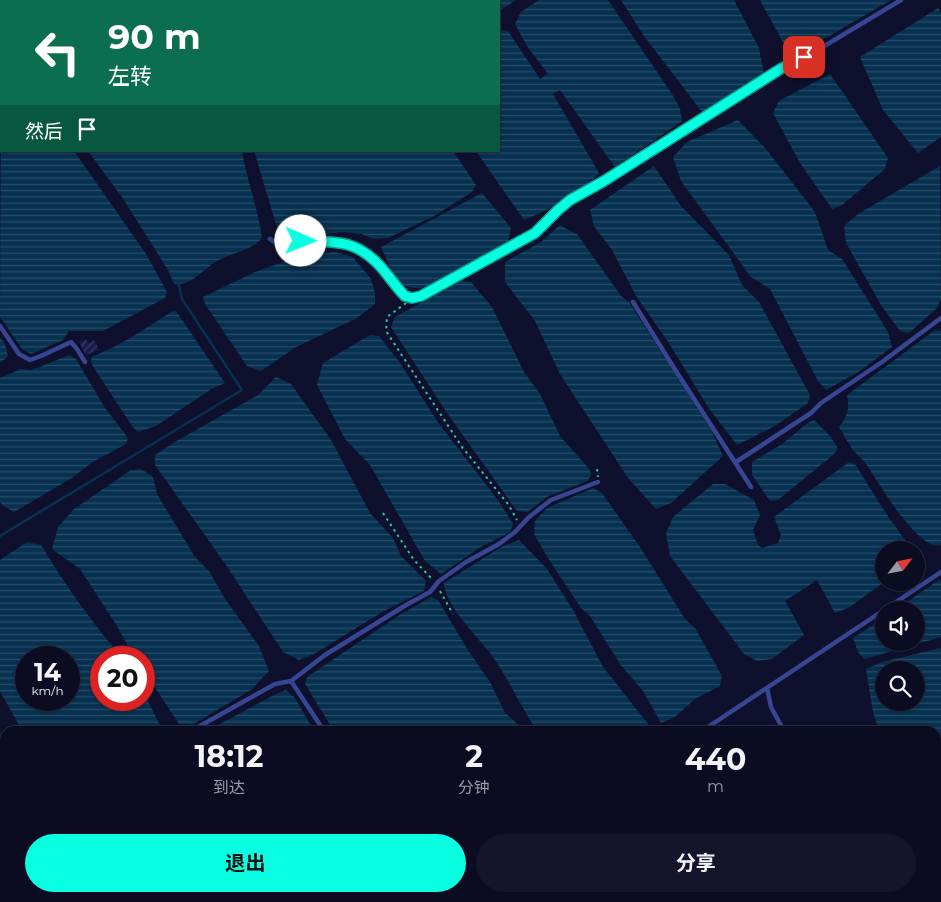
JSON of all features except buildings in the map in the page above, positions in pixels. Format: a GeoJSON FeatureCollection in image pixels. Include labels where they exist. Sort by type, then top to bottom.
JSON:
{"type":"FeatureCollection","features":[{"type":"Feature","properties":{"kind":"lane"},"geometry":{"type":"LineString","coordinates":[[270,239],[282,244],[301,241],[342,243],[359,248],[381,267],[405,296],[421,296],[535,233],[570,200],[604,181],[782,68],[816,51],[901,0]]}},
{"type":"Feature","properties":{"kind":"lane"},"geometry":{"type":"LineString","coordinates":[[633,302],[751,487]]}},
{"type":"Feature","properties":{"kind":"lane"},"geometry":{"type":"LineString","coordinates":[[736,462],[811,413],[821,403],[882,362],[941,318]]}},
{"type":"Feature","properties":{"kind":"lane"},"geometry":{"type":"LineString","coordinates":[[0,326],[19,354],[30,360],[70,342],[77,348],[85,362]]}},
{"type":"Feature","properties":{"kind":"lane"},"geometry":{"type":"LineString","coordinates":[[200,726],[275,684],[291,681],[325,655],[430,592],[437,584],[466,562],[499,544],[551,500],[598,482]]}},
{"type":"Feature","properties":{"kind":"lane"},"geometry":{"type":"LineString","coordinates":[[710,726],[941,572]]}},
{"type":"Feature","properties":{"kind":"lane"},"geometry":{"type":"LineString","coordinates":[[291,681],[321,726]]}},
{"type":"Feature","properties":{"kind":"lane"},"geometry":{"type":"LineString","coordinates":[[767,688],[771,707],[781,726]]}},
{"type":"Feature","properties":{"kind":"path"},"geometry":{"type":"LineString","coordinates":[[409,297],[406,303],[387,317],[386,331],[462,448],[508,504],[521,526]]}},
{"type":"Feature","properties":{"kind":"path"},"geometry":{"type":"LineString","coordinates":[[383,513],[414,560],[437,584],[453,614]]}},
{"type":"Feature","properties":{"kind":"water"},"geometry":{"type":"Polygon","coordinates":[[[500,0],[516,0],[500,10],[500,0]]]}},
{"type":"Feature","properties":{"kind":"water"},"geometry":{"type":"Polygon","coordinates":[[[539,0],[608,0],[672,94],[680,109],[682,121],[615,167],[560,90],[553,94],[599,173],[574,195],[524,220],[477,152],[500,152],[500,30],[508,31],[540,79],[548,74],[527,46],[515,24],[521,12],[539,0]]]}},
{"type":"Feature","properties":{"kind":"water"},"geometry":{"type":"Polygon","coordinates":[[[621,0],[734,0],[759,48],[764,75],[702,112],[644,36],[621,0]]]}},
{"type":"Feature","properties":{"kind":"water"},"geometry":{"type":"Polygon","coordinates":[[[760,0],[891,0],[819,42],[790,55],[760,0]]]}},
{"type":"Feature","properties":{"kind":"water"},"geometry":{"type":"Polygon","coordinates":[[[938,8],[941,12],[941,137],[918,153],[883,110],[860,57],[938,8]]]}},
{"type":"Feature","properties":{"kind":"water"},"geometry":{"type":"Polygon","coordinates":[[[830,74],[888,158],[885,169],[842,205],[832,209],[800,163],[773,113],[779,101],[830,74]]]}},
{"type":"Feature","properties":{"kind":"water"},"geometry":{"type":"Polygon","coordinates":[[[738,120],[766,149],[815,212],[828,250],[842,259],[888,332],[892,347],[860,371],[826,390],[818,381],[770,289],[751,277],[681,181],[673,157],[687,142],[738,120]]]}},
{"type":"Feature","properties":{"kind":"water"},"geometry":{"type":"Polygon","coordinates":[[[1,152],[75,152],[146,254],[167,292],[165,298],[103,331],[69,331],[63,340],[31,354],[22,349],[0,317],[1,152]]]}},
{"type":"Feature","properties":{"kind":"water"},"geometry":{"type":"Polygon","coordinates":[[[89,152],[242,152],[262,238],[247,249],[212,264],[192,280],[186,283],[174,284],[168,270],[122,197],[89,152]]]}},
{"type":"Feature","properties":{"kind":"water"},"geometry":{"type":"Polygon","coordinates":[[[254,152],[454,152],[476,185],[472,192],[434,216],[388,238],[373,239],[362,234],[343,232],[301,237],[285,237],[279,234],[254,152]]]}},
{"type":"Feature","properties":{"kind":"water"},"geometry":{"type":"Polygon","coordinates":[[[654,166],[681,206],[729,255],[742,285],[759,302],[810,395],[808,403],[775,426],[737,445],[708,407],[669,343],[636,296],[612,250],[594,226],[590,210],[654,166]]]}},
{"type":"Feature","properties":{"kind":"water"},"geometry":{"type":"Polygon","coordinates":[[[940,166],[941,299],[937,308],[909,333],[900,331],[881,305],[846,243],[844,226],[858,214],[940,166]]]}},
{"type":"Feature","properties":{"kind":"water"},"geometry":{"type":"Polygon","coordinates":[[[482,193],[511,228],[508,241],[425,287],[408,287],[401,283],[392,271],[381,247],[482,193]]]}},
{"type":"Feature","properties":{"kind":"water"},"geometry":{"type":"Polygon","coordinates":[[[559,226],[577,234],[621,296],[629,302],[711,430],[723,456],[671,503],[656,509],[628,478],[560,374],[535,321],[505,282],[505,262],[541,242],[559,226]]]}},
{"type":"Feature","properties":{"kind":"water"},"geometry":{"type":"Polygon","coordinates":[[[336,252],[353,257],[371,279],[375,293],[375,304],[357,318],[296,347],[261,371],[247,366],[205,304],[203,297],[255,272],[303,255],[336,252]]]}},
{"type":"Feature","properties":{"kind":"water"},"geometry":{"type":"Polygon","coordinates":[[[461,281],[471,282],[492,307],[524,372],[540,394],[560,436],[590,470],[591,476],[587,481],[547,497],[527,512],[517,511],[447,413],[391,327],[395,317],[461,281]]]}},
{"type":"Feature","properties":{"kind":"water"},"geometry":{"type":"Polygon","coordinates":[[[176,311],[225,383],[213,388],[156,426],[138,432],[132,426],[92,365],[91,357],[102,353],[142,331],[171,312],[176,311]]]}},
{"type":"Feature","properties":{"kind":"water"},"geometry":{"type":"Polygon","coordinates":[[[935,330],[941,331],[941,545],[932,545],[911,527],[889,499],[865,462],[853,450],[839,427],[847,412],[847,395],[935,330]]]}},
{"type":"Feature","properties":{"kind":"water"},"geometry":{"type":"Polygon","coordinates":[[[370,335],[379,336],[400,363],[439,424],[498,500],[513,524],[510,532],[479,548],[441,574],[425,561],[370,465],[345,439],[317,385],[323,363],[370,335]]]}},
{"type":"Feature","properties":{"kind":"water"},"geometry":{"type":"Polygon","coordinates":[[[0,337],[5,344],[8,356],[0,363],[0,337]]]}},
{"type":"Feature","properties":{"kind":"water"},"geometry":{"type":"Polygon","coordinates":[[[69,355],[76,359],[105,408],[128,438],[126,444],[91,463],[72,478],[14,512],[0,502],[0,378],[21,369],[32,370],[69,355]]]}},
{"type":"Feature","properties":{"kind":"water"},"geometry":{"type":"Polygon","coordinates":[[[276,377],[291,384],[331,440],[370,513],[393,538],[401,556],[426,581],[424,591],[384,611],[314,654],[299,660],[283,652],[226,565],[155,465],[155,455],[258,395],[276,377]]]}},
{"type":"Feature","properties":{"kind":"water"},"geometry":{"type":"Polygon","coordinates":[[[814,420],[831,437],[838,449],[778,500],[770,501],[752,475],[752,462],[782,444],[814,420]]]}},
{"type":"Feature","properties":{"kind":"water"},"geometry":{"type":"Polygon","coordinates":[[[849,462],[855,464],[905,541],[875,541],[875,589],[850,607],[835,613],[817,580],[785,601],[804,635],[772,659],[757,661],[744,654],[670,556],[666,533],[673,517],[713,484],[725,484],[754,500],[760,515],[753,530],[758,545],[762,548],[778,543],[781,535],[774,517],[849,462]]]}},
{"type":"Feature","properties":{"kind":"water"},"geometry":{"type":"Polygon","coordinates":[[[141,469],[153,477],[157,494],[195,557],[209,571],[225,599],[259,646],[269,671],[251,690],[192,725],[179,724],[155,688],[155,646],[128,646],[80,569],[52,549],[58,527],[74,509],[131,470],[141,469]]]}},
{"type":"Feature","properties":{"kind":"water"},"geometry":{"type":"Polygon","coordinates":[[[593,488],[602,493],[640,547],[685,619],[695,628],[722,676],[720,686],[695,699],[675,717],[661,723],[643,691],[620,664],[590,616],[581,608],[534,534],[535,521],[547,508],[593,488]]]}},
{"type":"Feature","properties":{"kind":"water"},"geometry":{"type":"Polygon","coordinates":[[[519,540],[547,569],[573,610],[603,667],[649,726],[534,726],[496,661],[455,610],[445,591],[444,583],[503,546],[519,540]]]}},
{"type":"Feature","properties":{"kind":"water"},"geometry":{"type":"Polygon","coordinates":[[[27,542],[41,545],[79,603],[112,646],[90,646],[90,711],[153,711],[160,726],[19,726],[0,691],[0,560],[27,542]]]}},
{"type":"Feature","properties":{"kind":"water"},"geometry":{"type":"Polygon","coordinates":[[[939,580],[941,582],[941,637],[925,642],[925,601],[908,601],[939,580]]]}},
{"type":"Feature","properties":{"kind":"water"},"geometry":{"type":"Polygon","coordinates":[[[431,597],[438,600],[466,647],[490,682],[505,713],[520,726],[331,726],[305,684],[307,677],[398,616],[431,597]]]}},
{"type":"Feature","properties":{"kind":"water"},"geometry":{"type":"Polygon","coordinates":[[[875,624],[875,651],[892,651],[864,659],[858,652],[853,638],[875,624]]]}},
{"type":"Feature","properties":{"kind":"water"},"geometry":{"type":"Polygon","coordinates":[[[941,648],[941,726],[877,726],[873,712],[866,669],[875,665],[875,711],[925,711],[925,661],[886,661],[941,648]]]}},
{"type":"Feature","properties":{"kind":"water"},"geometry":{"type":"Polygon","coordinates":[[[286,690],[295,698],[311,726],[216,726],[286,690]]]}},
{"type":"Feature","properties":{"kind":"waterway"},"geometry":{"type":"LineString","coordinates":[[0,536],[242,390],[182,299],[178,282]]}},
{"type":"Feature","properties":{"kind":"route"},"geometry":{"type":"LineString","coordinates":[[301,241],[342,243],[359,248],[381,267],[405,296],[412,298],[421,296],[535,233],[570,200],[604,181],[782,68],[804,57]]}}]}
